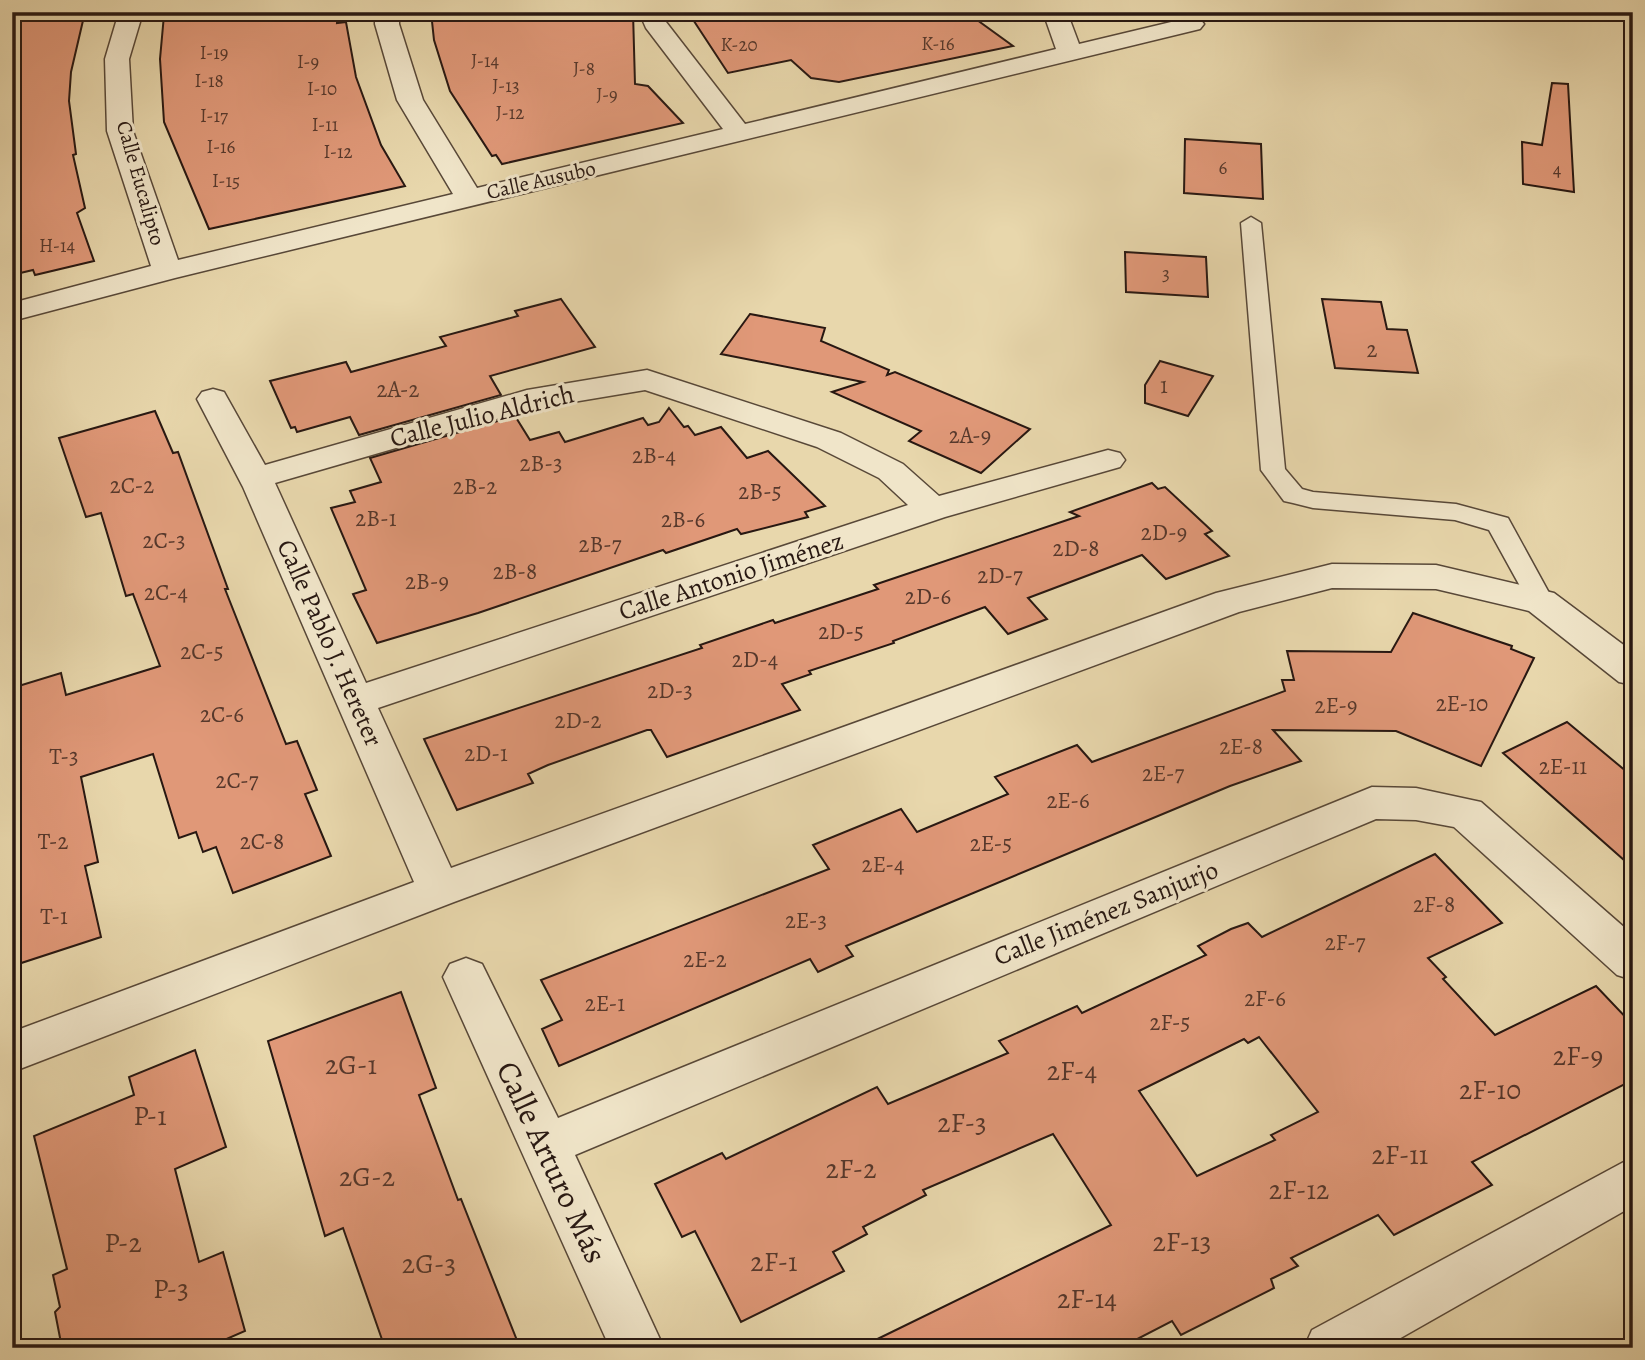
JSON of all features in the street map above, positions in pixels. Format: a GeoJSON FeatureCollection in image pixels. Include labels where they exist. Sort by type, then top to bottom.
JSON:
{"type":"FeatureCollection","features":[{"type":"Feature","properties":{"kind":"street","name":"Calle Eucalipto"},"geometry":{"type":"LineString","coordinates":[[131,12],[117,59],[120,131],[167,271]]}},
{"type":"Feature","properties":{"kind":"street"},"geometry":{"type":"LineString","coordinates":[[387,12],[387,24],[410,100],[469,198]]}},
{"type":"Feature","properties":{"kind":"street"},"geometry":{"type":"LineString","coordinates":[[651,12],[654,23],[739,133]]}},
{"type":"Feature","properties":{"kind":"street"},"geometry":{"type":"LineString","coordinates":[[1055,12],[1070,53]]}},
{"type":"Feature","properties":{"kind":"street","name":"Calle Ausubo"},"geometry":{"type":"LineString","coordinates":[[12,312],[167,271],[1192,24]]}},
{"type":"Feature","properties":{"kind":"street","name":"Calle Julio Aldrich"},"geometry":{"type":"LineString","coordinates":[[256,478],[527,400],[647,380],[829,440],[891,471],[933,509]]}},
{"type":"Feature","properties":{"kind":"street","name":"Calle Pablo J. Hereter"},"geometry":{"type":"LineString","coordinates":[[213,400],[256,478],[357,700],[439,890]]}},
{"type":"Feature","properties":{"kind":"street","name":"Calle Antonio Jiménez"},"geometry":{"type":"LineString","coordinates":[[357,700],[933,509],[1108,460]]}},
{"type":"Feature","properties":{"kind":"street"},"geometry":{"type":"LineString","coordinates":[[12,1052],[439,890],[1229,602],[1332,576],[1436,577],[1541,601],[1633,672]]}},
{"type":"Feature","properties":{"kind":"street","name":"Calle Jiménez Sanjurjo"},"geometry":{"type":"LineString","coordinates":[[546,1145],[1372,803],[1416,804],[1466,813],[1633,962]]}},
{"type":"Feature","properties":{"kind":"street","name":"Calle Arturo Más"},"geometry":{"type":"LineString","coordinates":[[466,977],[546,1145],[637,1348]]}},
{"type":"Feature","properties":{"kind":"street"},"geometry":{"type":"LineString","coordinates":[[1331,1348],[1633,1180]]}},
{"type":"Feature","properties":{"kind":"lane"},"geometry":{"type":"LineString","coordinates":[[1251,223],[1273,470],[1293,495],[1313,500],[1456,512],[1499,524],[1541,601]]}},
{"type":"Feature","properties":{"kind":"building"},"geometry":{"type":"Polygon","coordinates":[[[85,12],[71,72],[69,101],[76,154],[73,155],[85,208],[77,213],[94,261],[35,275],[33,270],[12,275],[12,14],[85,12]]]}},
{"type":"Feature","properties":{"kind":"building"},"geometry":{"type":"Polygon","coordinates":[[[192,12],[338,12],[337,23],[346,22],[356,77],[381,145],[405,186],[209,229],[164,122],[160,59],[164,15],[192,12]]]}},
{"type":"Feature","properties":{"kind":"building"},"geometry":{"type":"Polygon","coordinates":[[[431,12],[633,12],[635,84],[648,86],[683,123],[502,164],[496,155],[492,156],[450,91],[434,40],[431,12]]]}},
{"type":"Feature","properties":{"kind":"building"},"geometry":{"type":"Polygon","coordinates":[[[688,12],[966,12],[1013,46],[839,82],[811,78],[791,60],[728,73],[688,12]]]}},
{"type":"Feature","properties":{"kind":"building"},"geometry":{"type":"Polygon","coordinates":[[[1552,83],[1568,84],[1574,192],[1523,184],[1522,142],[1542,145],[1552,83]]]}},
{"type":"Feature","properties":{"kind":"building"},"geometry":{"type":"Polygon","coordinates":[[[1185,139],[1261,144],[1263,199],[1184,193],[1185,139]]]}},
{"type":"Feature","properties":{"kind":"building"},"geometry":{"type":"Polygon","coordinates":[[[1125,252],[1206,257],[1208,297],[1126,292],[1125,252]]]}},
{"type":"Feature","properties":{"kind":"building"},"geometry":{"type":"Polygon","coordinates":[[[561,299],[595,347],[490,376],[501,395],[359,435],[350,417],[297,432],[295,427],[291,428],[270,381],[346,362],[351,372],[446,346],[440,337],[518,316],[515,311],[561,299]]]}},
{"type":"Feature","properties":{"kind":"building"},"geometry":{"type":"Polygon","coordinates":[[[1322,299],[1381,302],[1387,329],[1407,330],[1418,373],[1335,368],[1322,299]]]}},
{"type":"Feature","properties":{"kind":"building"},"geometry":{"type":"Polygon","coordinates":[[[750,314],[825,328],[821,341],[889,370],[887,375],[895,372],[1030,429],[981,473],[909,441],[921,431],[832,392],[863,382],[721,354],[750,314]]]}},
{"type":"Feature","properties":{"kind":"building"},"geometry":{"type":"Polygon","coordinates":[[[1160,361],[1213,376],[1188,416],[1145,403],[1145,385],[1160,361]]]}},
{"type":"Feature","properties":{"kind":"building"},"geometry":{"type":"Polygon","coordinates":[[[669,408],[684,427],[688,426],[695,435],[721,427],[747,458],[768,451],[825,506],[805,512],[808,517],[741,534],[737,529],[666,553],[663,550],[478,613],[377,643],[353,594],[366,590],[331,508],[355,502],[350,491],[381,482],[370,458],[515,416],[530,440],[559,432],[565,442],[643,418],[648,425],[659,422],[669,408]]]}},
{"type":"Feature","properties":{"kind":"building"},"geometry":{"type":"Polygon","coordinates":[[[155,411],[173,453],[178,452],[228,589],[225,589],[286,744],[297,741],[317,790],[305,794],[331,856],[233,893],[216,847],[203,852],[196,832],[179,838],[153,754],[81,777],[98,862],[85,866],[101,937],[12,966],[12,688],[61,673],[66,695],[160,666],[133,594],[126,596],[101,513],[86,517],[59,438],[155,411]]]}},
{"type":"Feature","properties":{"kind":"building"},"geometry":{"type":"Polygon","coordinates":[[[1152,483],[1158,489],[1165,487],[1212,531],[1205,534],[1229,556],[1166,579],[1142,555],[1028,598],[1047,619],[1008,634],[985,607],[893,641],[894,643],[809,671],[811,674],[782,684],[800,710],[667,757],[651,730],[647,730],[548,765],[528,774],[533,783],[457,810],[424,739],[702,648],[700,645],[773,620],[775,623],[878,589],[874,585],[1079,516],[1070,512],[1152,483]]]}},
{"type":"Feature","properties":{"kind":"building"},"geometry":{"type":"Polygon","coordinates":[[[1413,613],[1512,646],[1511,649],[1534,658],[1481,766],[1396,731],[1273,730],[1301,761],[1230,786],[846,946],[853,956],[818,972],[810,959],[559,1066],[542,1029],[562,1020],[541,980],[829,869],[813,845],[901,809],[917,832],[1008,794],[995,777],[1077,745],[1092,762],[1285,691],[1282,680],[1294,680],[1287,651],[1391,652],[1413,613]]]}},
{"type":"Feature","properties":{"kind":"building"},"geometry":{"type":"Polygon","coordinates":[[[1567,722],[1633,777],[1633,868],[1503,753],[1567,722]]]}},
{"type":"Feature","properties":{"kind":"building"},"geometry":{"type":"Polygon","coordinates":[[[1435,854],[1502,923],[1428,958],[1446,977],[1443,979],[1495,1035],[1596,986],[1633,1025],[1633,1080],[1472,1162],[1492,1185],[1394,1235],[1378,1215],[1291,1258],[1298,1266],[1271,1279],[1274,1288],[1181,1335],[1172,1321],[1120,1348],[859,1348],[1111,1225],[1053,1134],[923,1190],[926,1195],[863,1227],[867,1234],[833,1252],[844,1271],[741,1322],[695,1231],[682,1237],[655,1184],[722,1153],[726,1159],[877,1087],[888,1104],[1008,1053],[999,1041],[1077,1006],[1082,1013],[1206,955],[1198,946],[1231,929],[1248,923],[1262,937],[1435,854]],[[1259,1037],[1248,1043],[1244,1039],[1139,1091],[1197,1176],[1275,1140],[1271,1135],[1318,1112],[1259,1037]]]}},
{"type":"Feature","properties":{"kind":"building"},"geometry":{"type":"Polygon","coordinates":[[[401,992],[436,1088],[419,1095],[458,1200],[461,1199],[520,1348],[385,1348],[343,1228],[325,1236],[268,1041],[401,992]]]}},
{"type":"Feature","properties":{"kind":"building"},"geometry":{"type":"Polygon","coordinates":[[[195,1050],[226,1147],[175,1169],[199,1262],[223,1252],[245,1331],[206,1348],[62,1348],[55,1312],[60,1307],[53,1275],[67,1269],[34,1136],[134,1095],[129,1077],[195,1050]]]}}]}
